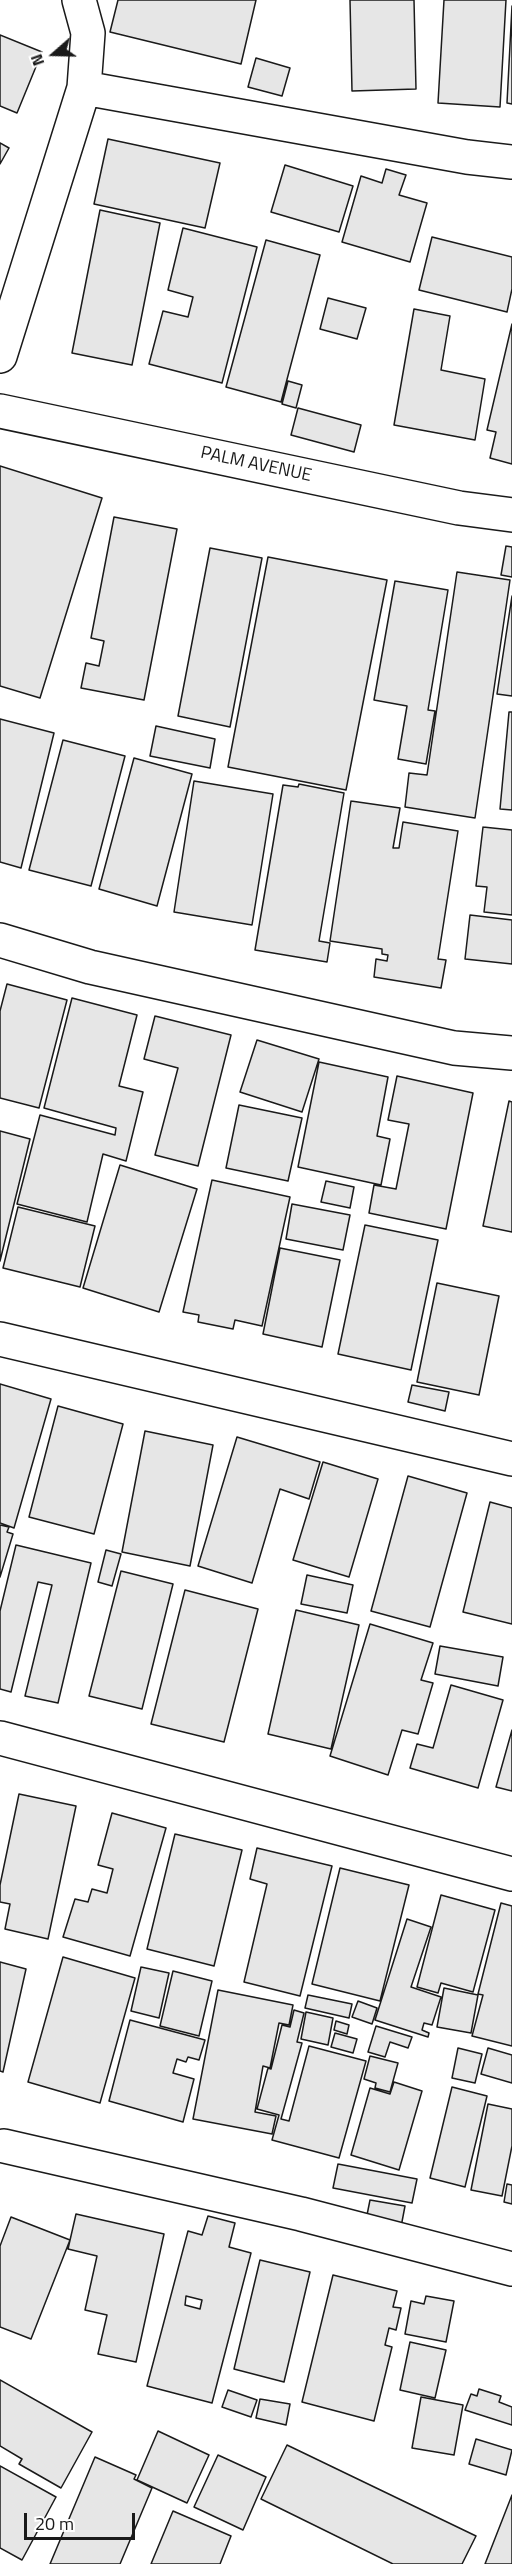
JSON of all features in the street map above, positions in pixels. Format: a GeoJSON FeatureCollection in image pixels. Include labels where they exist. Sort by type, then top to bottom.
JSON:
{"type":"FeatureCollection","features":[{"type":"Feature","properties":{"kind":"street"},"geometry":{"type":"LineString","coordinates":[[0,356],[84,88],[88,33],[80,0]]}},
{"type":"Feature","properties":{"kind":"street"},"geometry":{"type":"LineString","coordinates":[[84,88],[467,157],[512,162]]}},
{"type":"Feature","properties":{"kind":"street","name":"PALM AVENUE"},"geometry":{"type":"LineString","coordinates":[[0,411],[459,508],[512,515]]}},
{"type":"Feature","properties":{"kind":"street"},"geometry":{"type":"LineString","coordinates":[[0,940],[90,967],[454,1048],[512,1053]]}},
{"type":"Feature","properties":{"kind":"street"},"geometry":{"type":"LineString","coordinates":[[0,1339],[512,1459]]}},
{"type":"Feature","properties":{"kind":"street"},"geometry":{"type":"LineString","coordinates":[[0,1738],[512,1874]]}},
{"type":"Feature","properties":{"kind":"street"},"geometry":{"type":"LineString","coordinates":[[2,2148],[301,2214],[512,2269]]}},
{"type":"Feature","properties":{"kind":"building"},"geometry":{"type":"Polygon","coordinates":[[[118,0],[256,0],[241,64],[110,32],[118,0]]]}},
{"type":"Feature","properties":{"kind":"building"},"geometry":{"type":"Polygon","coordinates":[[[350,0],[414,0],[416,89],[352,91],[350,0]]]}},
{"type":"Feature","properties":{"kind":"building"},"geometry":{"type":"Polygon","coordinates":[[[444,0],[506,0],[500,107],[438,103],[444,0]]]}},
{"type":"Feature","properties":{"kind":"building"},"geometry":{"type":"Polygon","coordinates":[[[512,6],[512,104],[507,103],[512,6]]]}},
{"type":"Feature","properties":{"kind":"building"},"geometry":{"type":"Polygon","coordinates":[[[0,35],[42,52],[17,113],[0,106],[0,35]]]}},
{"type":"Feature","properties":{"kind":"building"},"geometry":{"type":"Polygon","coordinates":[[[256,58],[290,68],[282,96],[248,87],[256,58]]]}},
{"type":"Feature","properties":{"kind":"building"},"geometry":{"type":"Polygon","coordinates":[[[108,139],[220,163],[205,228],[94,204],[108,139]]]}},
{"type":"Feature","properties":{"kind":"building"},"geometry":{"type":"Polygon","coordinates":[[[0,143],[9,148],[0,164],[0,143]]]}},
{"type":"Feature","properties":{"kind":"building"},"geometry":{"type":"Polygon","coordinates":[[[285,165],[353,186],[339,232],[271,212],[285,165]]]}},
{"type":"Feature","properties":{"kind":"building"},"geometry":{"type":"Polygon","coordinates":[[[386,169],[406,175],[399,195],[427,203],[410,262],[342,242],[361,176],[382,183],[386,169]]]}},
{"type":"Feature","properties":{"kind":"building"},"geometry":{"type":"Polygon","coordinates":[[[100,210],[160,223],[132,365],[72,353],[100,210]]]}},
{"type":"Feature","properties":{"kind":"building"},"geometry":{"type":"Polygon","coordinates":[[[183,228],[257,247],[222,383],[149,364],[163,311],[188,317],[193,297],[168,290],[183,228]]]}},
{"type":"Feature","properties":{"kind":"building"},"geometry":{"type":"Polygon","coordinates":[[[432,237],[512,257],[512,289],[507,312],[419,290],[432,237]]]}},
{"type":"Feature","properties":{"kind":"building"},"geometry":{"type":"Polygon","coordinates":[[[266,240],[320,255],[281,402],[226,387],[266,240]]]}},
{"type":"Feature","properties":{"kind":"building"},"geometry":{"type":"Polygon","coordinates":[[[328,298],[366,308],[357,339],[320,329],[328,298]]]}},
{"type":"Feature","properties":{"kind":"building"},"geometry":{"type":"Polygon","coordinates":[[[414,309],[450,316],[441,370],[485,379],[475,440],[394,425],[414,309]]]}},
{"type":"Feature","properties":{"kind":"building"},"geometry":{"type":"Polygon","coordinates":[[[512,324],[512,464],[490,458],[496,432],[487,430],[512,324]]]}},
{"type":"Feature","properties":{"kind":"building"},"geometry":{"type":"Polygon","coordinates":[[[288,381],[302,385],[296,408],[282,404],[288,381]]]}},
{"type":"Feature","properties":{"kind":"building"},"geometry":{"type":"Polygon","coordinates":[[[298,408],[361,425],[354,452],[291,435],[298,408]]]}},
{"type":"Feature","properties":{"kind":"building"},"geometry":{"type":"Polygon","coordinates":[[[0,466],[102,498],[40,698],[0,686],[0,466]]]}},
{"type":"Feature","properties":{"kind":"building"},"geometry":{"type":"Polygon","coordinates":[[[114,517],[177,529],[144,700],[81,688],[86,663],[99,666],[104,641],[91,638],[114,517]]]}},
{"type":"Feature","properties":{"kind":"building"},"geometry":{"type":"Polygon","coordinates":[[[506,546],[512,547],[512,577],[501,575],[506,546]]]}},
{"type":"Feature","properties":{"kind":"building"},"geometry":{"type":"Polygon","coordinates":[[[210,548],[262,558],[230,727],[178,716],[210,548]]]}},
{"type":"Feature","properties":{"kind":"building"},"geometry":{"type":"Polygon","coordinates":[[[268,557],[387,580],[346,790],[228,767],[268,557]]]}},
{"type":"Feature","properties":{"kind":"building"},"geometry":{"type":"Polygon","coordinates":[[[457,572],[510,580],[475,818],[405,807],[409,773],[427,775],[457,572]]]}},
{"type":"Feature","properties":{"kind":"building"},"geometry":{"type":"Polygon","coordinates":[[[395,581],[448,590],[428,710],[435,711],[426,764],[398,759],[407,706],[374,700],[395,581]]]}},
{"type":"Feature","properties":{"kind":"building"},"geometry":{"type":"Polygon","coordinates":[[[512,596],[512,696],[497,694],[512,596]]]}},
{"type":"Feature","properties":{"kind":"building"},"geometry":{"type":"Polygon","coordinates":[[[509,712],[512,712],[512,810],[500,809],[509,712]]]}},
{"type":"Feature","properties":{"kind":"building"},"geometry":{"type":"Polygon","coordinates":[[[0,719],[54,733],[21,868],[0,862],[0,719]]]}},
{"type":"Feature","properties":{"kind":"building"},"geometry":{"type":"Polygon","coordinates":[[[156,726],[215,739],[210,768],[150,756],[156,726]]]}},
{"type":"Feature","properties":{"kind":"building"},"geometry":{"type":"Polygon","coordinates":[[[63,740],[125,756],[91,886],[29,870],[63,740]]]}},
{"type":"Feature","properties":{"kind":"building"},"geometry":{"type":"Polygon","coordinates":[[[134,758],[192,774],[157,906],[99,889],[134,758]]]}},
{"type":"Feature","properties":{"kind":"building"},"geometry":{"type":"Polygon","coordinates":[[[194,781],[273,794],[252,925],[174,912],[194,781]]]}},
{"type":"Feature","properties":{"kind":"building"},"geometry":{"type":"Polygon","coordinates":[[[299,784],[344,793],[319,941],[330,943],[327,962],[255,950],[283,785],[298,787],[299,784]]]}},
{"type":"Feature","properties":{"kind":"building"},"geometry":{"type":"Polygon","coordinates":[[[351,801],[400,808],[393,848],[399,848],[403,822],[458,831],[438,959],[446,960],[441,988],[374,977],[376,959],[387,961],[388,955],[382,954],[382,949],[330,941],[351,801]]]}},
{"type":"Feature","properties":{"kind":"building"},"geometry":{"type":"Polygon","coordinates":[[[483,827],[512,830],[512,915],[484,912],[487,887],[476,886],[483,827]]]}},
{"type":"Feature","properties":{"kind":"building"},"geometry":{"type":"Polygon","coordinates":[[[470,915],[512,920],[512,964],[465,959],[470,915]]]}},
{"type":"Feature","properties":{"kind":"building"},"geometry":{"type":"Polygon","coordinates":[[[7,984],[67,1000],[39,1108],[0,1098],[0,1011],[7,984]]]}},
{"type":"Feature","properties":{"kind":"building"},"geometry":{"type":"Polygon","coordinates":[[[72,998],[137,1015],[119,1086],[143,1092],[126,1161],[103,1154],[87,1222],[17,1204],[40,1115],[115,1135],[116,1128],[44,1108],[72,998]]]}},
{"type":"Feature","properties":{"kind":"building"},"geometry":{"type":"Polygon","coordinates":[[[155,1016],[231,1035],[198,1166],[155,1155],[178,1068],[144,1059],[155,1016]]]}},
{"type":"Feature","properties":{"kind":"building"},"geometry":{"type":"Polygon","coordinates":[[[257,1040],[319,1059],[302,1112],[240,1092],[257,1040]]]}},
{"type":"Feature","properties":{"kind":"building"},"geometry":{"type":"Polygon","coordinates":[[[319,1062],[388,1077],[377,1136],[390,1139],[381,1185],[298,1167],[319,1062]]]}},
{"type":"Feature","properties":{"kind":"building"},"geometry":{"type":"Polygon","coordinates":[[[397,1076],[473,1093],[446,1229],[369,1213],[374,1185],[396,1189],[409,1124],[388,1120],[397,1076]]]}},
{"type":"Feature","properties":{"kind":"building"},"geometry":{"type":"Polygon","coordinates":[[[509,1101],[512,1102],[512,1232],[483,1226],[509,1101]]]}},
{"type":"Feature","properties":{"kind":"building"},"geometry":{"type":"Polygon","coordinates":[[[239,1105],[302,1118],[288,1181],[226,1168],[239,1105]]]}},
{"type":"Feature","properties":{"kind":"building"},"geometry":{"type":"Polygon","coordinates":[[[0,1131],[30,1139],[0,1261],[0,1131]]]}},
{"type":"Feature","properties":{"kind":"building"},"geometry":{"type":"Polygon","coordinates":[[[120,1165],[197,1189],[159,1312],[83,1288],[120,1165]]]}},
{"type":"Feature","properties":{"kind":"building"},"geometry":{"type":"Polygon","coordinates":[[[212,1180],[290,1197],[262,1326],[235,1320],[233,1329],[198,1322],[199,1315],[183,1312],[212,1180]]]}},
{"type":"Feature","properties":{"kind":"building"},"geometry":{"type":"Polygon","coordinates":[[[326,1181],[354,1187],[350,1208],[321,1202],[326,1181]]]}},
{"type":"Feature","properties":{"kind":"building"},"geometry":{"type":"Polygon","coordinates":[[[292,1204],[350,1215],[343,1250],[286,1239],[292,1204]]]}},
{"type":"Feature","properties":{"kind":"building"},"geometry":{"type":"Polygon","coordinates":[[[18,1207],[95,1226],[80,1287],[3,1268],[18,1207]]]}},
{"type":"Feature","properties":{"kind":"building"},"geometry":{"type":"Polygon","coordinates":[[[365,1225],[438,1240],[411,1370],[338,1354],[365,1225]]]}},
{"type":"Feature","properties":{"kind":"building"},"geometry":{"type":"Polygon","coordinates":[[[280,1248],[340,1260],[322,1347],[263,1334],[280,1248]]]}},
{"type":"Feature","properties":{"kind":"building"},"geometry":{"type":"Polygon","coordinates":[[[437,1283],[499,1296],[479,1395],[417,1382],[437,1283]]]}},
{"type":"Feature","properties":{"kind":"building"},"geometry":{"type":"Polygon","coordinates":[[[0,1384],[51,1399],[14,1528],[0,1523],[0,1384]]]}},
{"type":"Feature","properties":{"kind":"building"},"geometry":{"type":"Polygon","coordinates":[[[412,1385],[449,1392],[445,1411],[408,1402],[412,1385]]]}},
{"type":"Feature","properties":{"kind":"building"},"geometry":{"type":"Polygon","coordinates":[[[58,1406],[123,1424],[94,1534],[29,1517],[58,1406]]]}},
{"type":"Feature","properties":{"kind":"building"},"geometry":{"type":"Polygon","coordinates":[[[145,1431],[213,1445],[190,1566],[122,1552],[145,1431]]]}},
{"type":"Feature","properties":{"kind":"building"},"geometry":{"type":"Polygon","coordinates":[[[237,1437],[320,1462],[309,1499],[280,1489],[252,1583],[198,1566],[237,1437]]]}},
{"type":"Feature","properties":{"kind":"building"},"geometry":{"type":"Polygon","coordinates":[[[323,1462],[378,1479],[349,1577],[293,1560],[323,1462]]]}},
{"type":"Feature","properties":{"kind":"building"},"geometry":{"type":"Polygon","coordinates":[[[408,1476],[467,1493],[430,1627],[371,1611],[408,1476]]]}},
{"type":"Feature","properties":{"kind":"building"},"geometry":{"type":"Polygon","coordinates":[[[490,1502],[512,1508],[512,1624],[463,1612],[490,1502]]]}},
{"type":"Feature","properties":{"kind":"building"},"geometry":{"type":"Polygon","coordinates":[[[0,1525],[9,1527],[7,1532],[13,1534],[0,1577],[0,1525]]]}},
{"type":"Feature","properties":{"kind":"building"},"geometry":{"type":"Polygon","coordinates":[[[16,1545],[91,1563],[58,1703],[25,1696],[52,1585],[38,1582],[11,1692],[0,1689],[0,1611],[16,1545]]]}},
{"type":"Feature","properties":{"kind":"building"},"geometry":{"type":"Polygon","coordinates":[[[106,1550],[121,1554],[112,1586],[98,1582],[106,1550]]]}},
{"type":"Feature","properties":{"kind":"building"},"geometry":{"type":"Polygon","coordinates":[[[121,1571],[173,1584],[142,1709],[89,1696],[121,1571]]]}},
{"type":"Feature","properties":{"kind":"building"},"geometry":{"type":"Polygon","coordinates":[[[307,1575],[353,1585],[347,1613],[301,1604],[307,1575]]]}},
{"type":"Feature","properties":{"kind":"building"},"geometry":{"type":"Polygon","coordinates":[[[185,1590],[258,1609],[224,1742],[151,1724],[185,1590]]]}},
{"type":"Feature","properties":{"kind":"building"},"geometry":{"type":"Polygon","coordinates":[[[296,1610],[359,1625],[331,1749],[268,1734],[296,1610]]]}},
{"type":"Feature","properties":{"kind":"building"},"geometry":{"type":"Polygon","coordinates":[[[370,1624],[433,1643],[421,1680],[433,1683],[418,1734],[402,1730],[388,1775],[330,1756],[370,1624]]]}},
{"type":"Feature","properties":{"kind":"building"},"geometry":{"type":"Polygon","coordinates":[[[440,1646],[503,1657],[498,1686],[435,1674],[440,1646]]]}},
{"type":"Feature","properties":{"kind":"building"},"geometry":{"type":"Polygon","coordinates":[[[451,1685],[503,1700],[478,1788],[410,1768],[417,1744],[433,1748],[451,1685]]]}},
{"type":"Feature","properties":{"kind":"building"},"geometry":{"type":"Polygon","coordinates":[[[512,1730],[512,1791],[496,1787],[512,1730]]]}},
{"type":"Feature","properties":{"kind":"building"},"geometry":{"type":"Polygon","coordinates":[[[19,1794],[76,1806],[48,1939],[5,1929],[10,1904],[0,1902],[0,1885],[19,1794]]]}},
{"type":"Feature","properties":{"kind":"building"},"geometry":{"type":"Polygon","coordinates":[[[112,1813],[166,1828],[130,1956],[63,1937],[75,1899],[88,1902],[92,1889],[107,1893],[113,1869],[98,1865],[112,1813]]]}},
{"type":"Feature","properties":{"kind":"building"},"geometry":{"type":"Polygon","coordinates":[[[175,1834],[242,1850],[214,1966],[147,1949],[175,1834]]]}},
{"type":"Feature","properties":{"kind":"building"},"geometry":{"type":"Polygon","coordinates":[[[257,1848],[332,1866],[300,1996],[244,1982],[267,1884],[250,1879],[257,1848]]]}},
{"type":"Feature","properties":{"kind":"building"},"geometry":{"type":"Polygon","coordinates":[[[340,1868],[409,1885],[380,2001],[312,1984],[340,1868]]]}},
{"type":"Feature","properties":{"kind":"building"},"geometry":{"type":"Polygon","coordinates":[[[441,1895],[495,1910],[473,1992],[441,1983],[438,1993],[417,1987],[441,1895]]]}},
{"type":"Feature","properties":{"kind":"building"},"geometry":{"type":"Polygon","coordinates":[[[501,1903],[512,1906],[512,2046],[472,2036],[483,1995],[478,1994],[501,1903]]]}},
{"type":"Feature","properties":{"kind":"building"},"geometry":{"type":"Polygon","coordinates":[[[407,1919],[431,1927],[411,1987],[441,1997],[432,2025],[424,2023],[422,2030],[429,2033],[428,2037],[375,2020],[407,1919]]]}},
{"type":"Feature","properties":{"kind":"building"},"geometry":{"type":"Polygon","coordinates":[[[63,1957],[135,1978],[100,2103],[28,2082],[63,1957]]]}},
{"type":"Feature","properties":{"kind":"building"},"geometry":{"type":"Polygon","coordinates":[[[0,1962],[26,1969],[3,2072],[0,2071],[0,1962]]]}},
{"type":"Feature","properties":{"kind":"building"},"geometry":{"type":"Polygon","coordinates":[[[141,1967],[169,1973],[159,2018],[131,2011],[141,1967]]]}},
{"type":"Feature","properties":{"kind":"building"},"geometry":{"type":"Polygon","coordinates":[[[173,1971],[212,1981],[199,2036],[160,2026],[173,1971]]]}},
{"type":"Feature","properties":{"kind":"building"},"geometry":{"type":"Polygon","coordinates":[[[444,1988],[478,1995],[471,2033],[437,2027],[444,1988]]]}},
{"type":"Feature","properties":{"kind":"building"},"geometry":{"type":"Polygon","coordinates":[[[218,1990],[293,2005],[289,2025],[279,2023],[270,2068],[263,2066],[255,2112],[276,2116],[272,2134],[193,2119],[218,1990]]]}},
{"type":"Feature","properties":{"kind":"building"},"geometry":{"type":"Polygon","coordinates":[[[308,1995],[352,2004],[349,2018],[305,2008],[308,1995]]]}},
{"type":"Feature","properties":{"kind":"building"},"geometry":{"type":"Polygon","coordinates":[[[358,2001],[377,2008],[372,2024],[352,2017],[358,2001]]]}},
{"type":"Feature","properties":{"kind":"building"},"geometry":{"type":"Polygon","coordinates":[[[294,2010],[304,2013],[297,2042],[302,2043],[281,2119],[289,2121],[309,2046],[366,2061],[339,2158],[272,2140],[279,2115],[257,2109],[268,2068],[271,2069],[282,2025],[290,2027],[294,2010]]]}},
{"type":"Feature","properties":{"kind":"building"},"geometry":{"type":"Polygon","coordinates":[[[306,2012],[333,2018],[328,2045],[301,2039],[306,2012]]]}},
{"type":"Feature","properties":{"kind":"building"},"geometry":{"type":"Polygon","coordinates":[[[130,2020],[205,2040],[199,2060],[188,2057],[186,2062],[177,2059],[173,2073],[194,2079],[183,2122],[109,2101],[130,2020]]]}},
{"type":"Feature","properties":{"kind":"building"},"geometry":{"type":"Polygon","coordinates":[[[336,2021],[349,2025],[347,2034],[334,2030],[336,2021]]]}},
{"type":"Feature","properties":{"kind":"building"},"geometry":{"type":"Polygon","coordinates":[[[376,2026],[412,2037],[408,2048],[390,2042],[385,2057],[368,2052],[376,2026]]]}},
{"type":"Feature","properties":{"kind":"building"},"geometry":{"type":"Polygon","coordinates":[[[335,2033],[357,2039],[353,2053],[331,2047],[335,2033]]]}},
{"type":"Feature","properties":{"kind":"building"},"geometry":{"type":"Polygon","coordinates":[[[458,2048],[482,2054],[475,2083],[452,2078],[458,2048]]]}},
{"type":"Feature","properties":{"kind":"building"},"geometry":{"type":"Polygon","coordinates":[[[488,2048],[512,2055],[512,2083],[481,2074],[488,2048]]]}},
{"type":"Feature","properties":{"kind":"building"},"geometry":{"type":"Polygon","coordinates":[[[370,2056],[398,2063],[390,2092],[375,2088],[376,2083],[364,2079],[370,2056]]]}},
{"type":"Feature","properties":{"kind":"building"},"geometry":{"type":"Polygon","coordinates":[[[394,2082],[422,2091],[399,2170],[351,2155],[370,2088],[390,2094],[394,2082]]]}},
{"type":"Feature","properties":{"kind":"building"},"geometry":{"type":"Polygon","coordinates":[[[452,2087],[487,2096],[465,2187],[430,2178],[452,2087]]]}},
{"type":"Feature","properties":{"kind":"building"},"geometry":{"type":"Polygon","coordinates":[[[488,2104],[512,2109],[512,2146],[502,2196],[471,2190],[488,2104]]]}},
{"type":"Feature","properties":{"kind":"building"},"geometry":{"type":"Polygon","coordinates":[[[338,2164],[417,2179],[412,2203],[333,2188],[338,2164]]]}},
{"type":"Feature","properties":{"kind":"building"},"geometry":{"type":"Polygon","coordinates":[[[507,2184],[512,2185],[512,2204],[504,2202],[507,2184]]]}},
{"type":"Feature","properties":{"kind":"building"},"geometry":{"type":"Polygon","coordinates":[[[370,2200],[405,2206],[401,2227],[366,2220],[370,2200]]]}},
{"type":"Feature","properties":{"kind":"building"},"geometry":{"type":"Polygon","coordinates":[[[76,2214],[164,2234],[136,2362],[98,2354],[107,2315],[85,2310],[97,2256],[68,2249],[76,2214]]]}},
{"type":"Feature","properties":{"kind":"building"},"geometry":{"type":"Polygon","coordinates":[[[208,2216],[235,2223],[229,2247],[251,2253],[212,2403],[147,2386],[188,2231],[202,2235],[208,2216]],[[186,2296],[185,2305],[200,2309],[202,2300],[186,2296]]]}},
{"type":"Feature","properties":{"kind":"building"},"geometry":{"type":"Polygon","coordinates":[[[11,2217],[70,2240],[31,2339],[0,2327],[0,2246],[11,2217]]]}},
{"type":"Feature","properties":{"kind":"building"},"geometry":{"type":"Polygon","coordinates":[[[260,2260],[310,2272],[284,2382],[234,2369],[260,2260]]]}},
{"type":"Feature","properties":{"kind":"building"},"geometry":{"type":"Polygon","coordinates":[[[333,2275],[397,2291],[393,2307],[401,2308],[396,2330],[389,2328],[385,2345],[392,2347],[374,2421],[302,2402],[333,2275]]]}},
{"type":"Feature","properties":{"kind":"building"},"geometry":{"type":"Polygon","coordinates":[[[426,2296],[454,2301],[446,2342],[405,2334],[411,2301],[424,2304],[426,2296]]]}},
{"type":"Feature","properties":{"kind":"building"},"geometry":{"type":"Polygon","coordinates":[[[410,2342],[446,2350],[435,2398],[400,2390],[410,2342]]]}},
{"type":"Feature","properties":{"kind":"building"},"geometry":{"type":"Polygon","coordinates":[[[0,2380],[92,2432],[61,2488],[19,2464],[22,2459],[0,2446],[0,2380]]]}},
{"type":"Feature","properties":{"kind":"building"},"geometry":{"type":"Polygon","coordinates":[[[479,2389],[501,2396],[499,2402],[512,2407],[512,2425],[465,2410],[471,2394],[477,2396],[479,2389]]]}},
{"type":"Feature","properties":{"kind":"building"},"geometry":{"type":"Polygon","coordinates":[[[228,2390],[257,2400],[251,2417],[222,2407],[228,2390]]]}},
{"type":"Feature","properties":{"kind":"building"},"geometry":{"type":"Polygon","coordinates":[[[421,2397],[463,2405],[454,2455],[412,2448],[421,2397]]]}},
{"type":"Feature","properties":{"kind":"building"},"geometry":{"type":"Polygon","coordinates":[[[260,2399],[290,2404],[286,2425],[256,2418],[260,2399]]]}},
{"type":"Feature","properties":{"kind":"building"},"geometry":{"type":"Polygon","coordinates":[[[158,2431],[209,2455],[187,2503],[137,2480],[158,2431]]]}},
{"type":"Feature","properties":{"kind":"building"},"geometry":{"type":"Polygon","coordinates":[[[476,2439],[512,2450],[506,2475],[469,2464],[476,2439]]]}},
{"type":"Feature","properties":{"kind":"building"},"geometry":{"type":"Polygon","coordinates":[[[287,2445],[476,2536],[462,2564],[393,2564],[261,2499],[287,2445]]]}},
{"type":"Feature","properties":{"kind":"building"},"geometry":{"type":"Polygon","coordinates":[[[218,2455],[266,2477],[243,2530],[194,2507],[218,2455]]]}},
{"type":"Feature","properties":{"kind":"building"},"geometry":{"type":"Polygon","coordinates":[[[95,2457],[136,2475],[134,2479],[152,2488],[120,2564],[50,2564],[95,2457]]]}},
{"type":"Feature","properties":{"kind":"building"},"geometry":{"type":"Polygon","coordinates":[[[0,2466],[56,2497],[22,2560],[0,2548],[0,2466]]]}},
{"type":"Feature","properties":{"kind":"building"},"geometry":{"type":"Polygon","coordinates":[[[512,2495],[512,2564],[485,2564],[512,2495]]]}},
{"type":"Feature","properties":{"kind":"building"},"geometry":{"type":"Polygon","coordinates":[[[173,2511],[231,2536],[220,2564],[151,2564],[173,2511]]]}}]}
